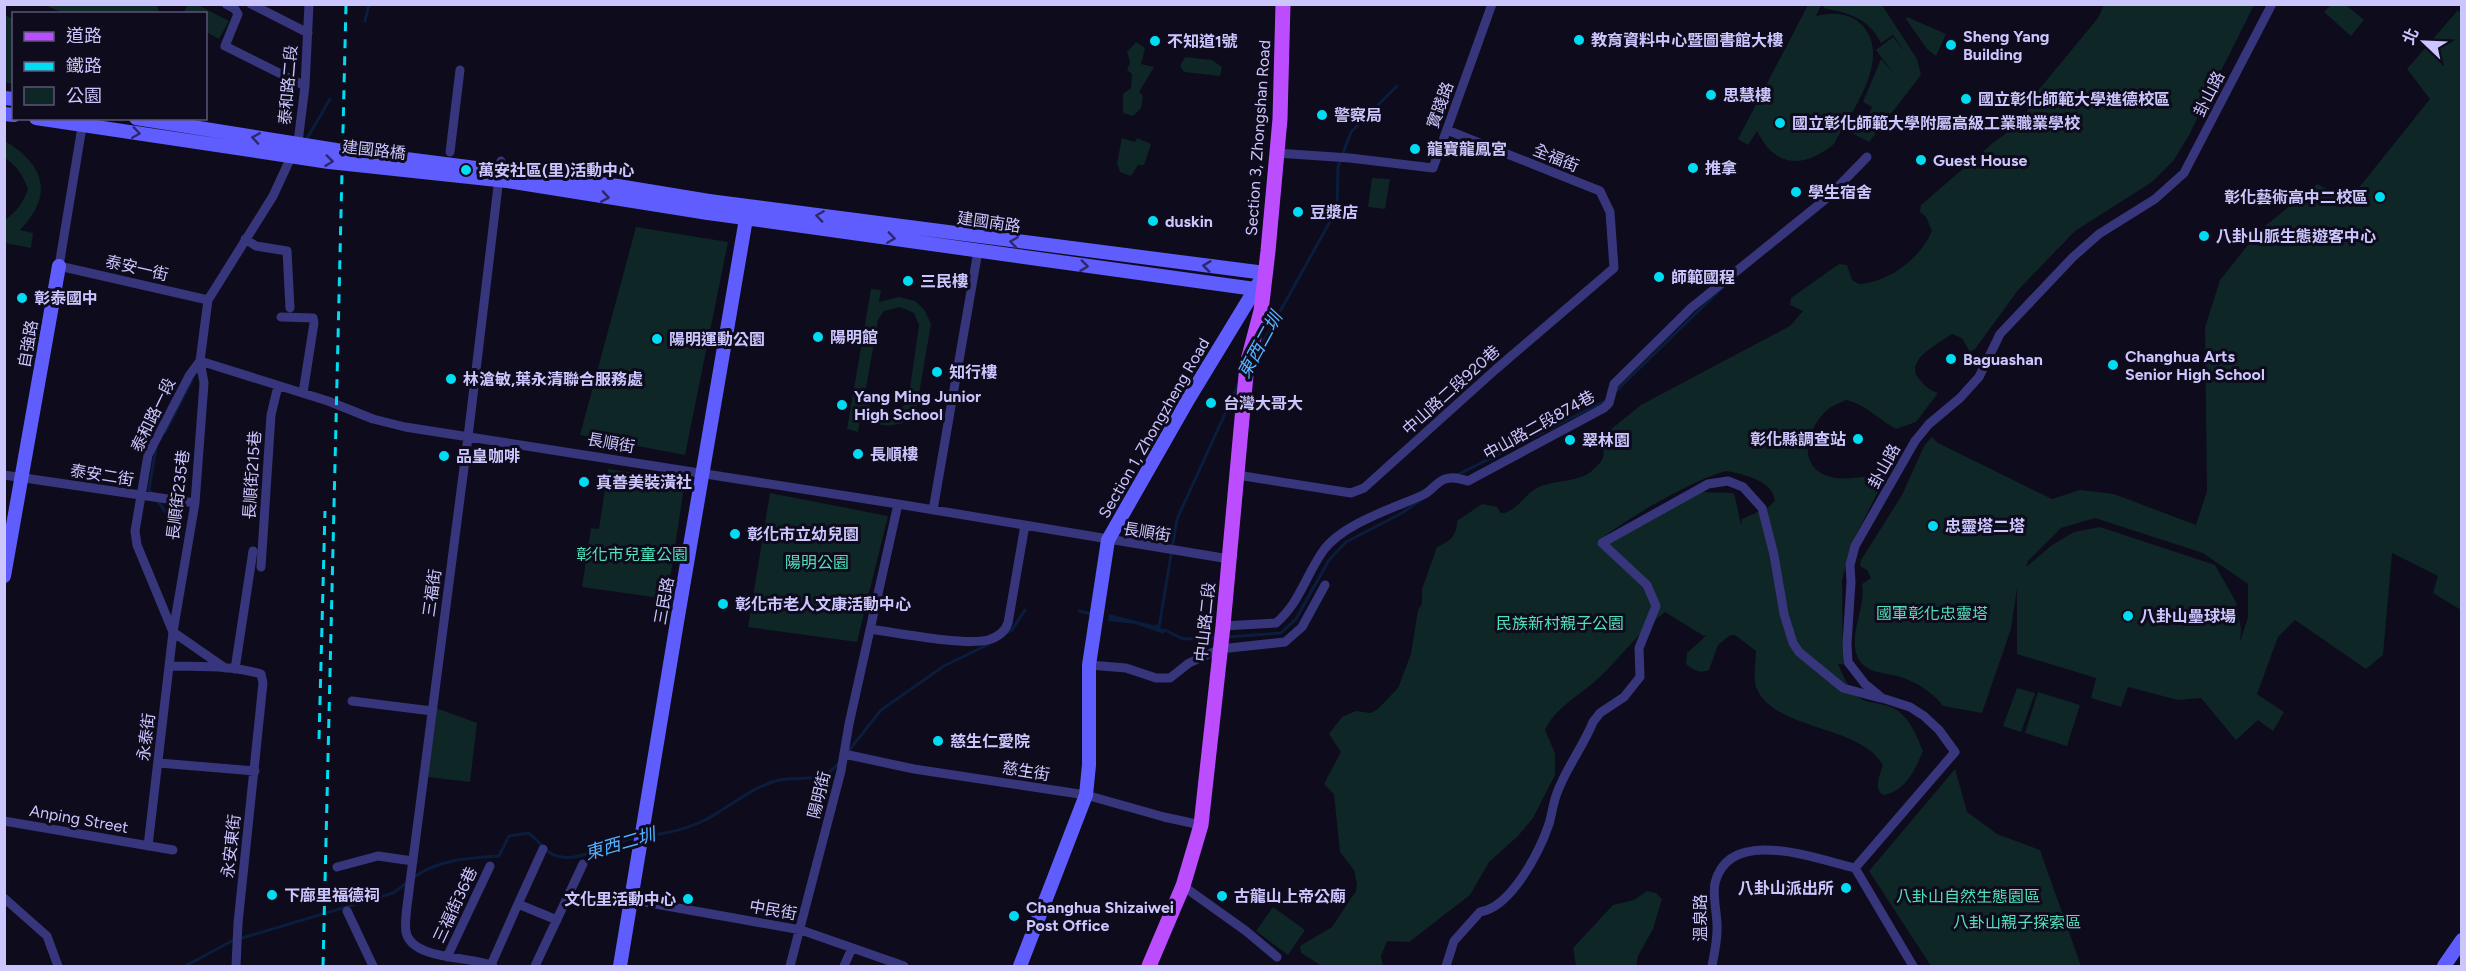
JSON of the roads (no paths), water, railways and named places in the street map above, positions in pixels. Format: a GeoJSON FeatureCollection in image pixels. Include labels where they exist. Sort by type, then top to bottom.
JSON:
{"type":"FeatureCollection","features":[{"type":"Feature","properties":{"kind":"main road","name":"Section 3, Zhongshan Road"},"geometry":{"type":"LineString","coordinates":[[1265,273],[1280,119],[1283,4]]}},
{"type":"Feature","properties":{"kind":"main road","name":"中山路二段"},"geometry":{"type":"LineString","coordinates":[[1149,966],[1183,886],[1201,825],[1222,638],[1247,370],[1261,311],[1258,290],[1265,273]]}},
{"type":"Feature","properties":{"kind":"street"},"geometry":{"type":"LineString","coordinates":[[226,4],[236,9],[238,14],[225,46],[305,86]]}},
{"type":"Feature","properties":{"kind":"street"},"geometry":{"type":"LineString","coordinates":[[251,4],[308,33]]}},
{"type":"Feature","properties":{"kind":"street","name":"泰和路二段"},"geometry":{"type":"LineString","coordinates":[[286,166],[298,142],[305,86],[309,4]]}},
{"type":"Feature","properties":{"kind":"street","name":"實踐路"},"geometry":{"type":"LineString","coordinates":[[1276,153],[1350,158],[1433,168],[1492,4]]}},
{"type":"Feature","properties":{"kind":"street","name":"卦山路"},"geometry":{"type":"LineString","coordinates":[[1855,868],[1955,752],[1940,730],[1924,716],[1910,707],[1882,698],[1865,684],[1848,662],[1846,644],[1851,582],[1850,565],[1855,546],[1915,441],[1929,424],[1960,398],[1979,376],[2000,334],[2073,257],[2099,234],[2155,199],[2184,173],[2272,4]]}},
{"type":"Feature","properties":{"kind":"street"},"geometry":{"type":"LineString","coordinates":[[450,152],[460,70]]}},
{"type":"Feature","properties":{"kind":"street","name":"建國路橋"},"geometry":{"type":"LineString","coordinates":[[49,120],[329,162],[507,181],[709,207]]}},
{"type":"Feature","properties":{"kind":"street","name":"自強路"},"geometry":{"type":"LineString","coordinates":[[4,576],[84,120]]}},
{"type":"Feature","properties":{"kind":"street","name":"建國路橋"},"geometry":{"type":"LineString","coordinates":[[148,120],[336,150],[618,186],[709,207]]}},
{"type":"Feature","properties":{"kind":"street","name":"全福街"},"geometry":{"type":"LineString","coordinates":[[1447,130],[1600,191],[1610,212]]}},
{"type":"Feature","properties":{"kind":"street","name":"中山路二段874巷"},"geometry":{"type":"LineString","coordinates":[[1265,625],[1275,623],[1285,616],[1324,550],[1335,538],[1381,512],[1427,494],[1435,485],[1446,479],[1468,481],[1609,403],[1613,388],[1691,308],[1827,198],[1867,157]]}},
{"type":"Feature","properties":{"kind":"street","name":"三福街"},"geometry":{"type":"LineString","coordinates":[[492,966],[437,955],[413,943],[406,933],[409,890],[468,437],[501,161]]}},
{"type":"Feature","properties":{"kind":"street","name":"泰和路一段"},"geometry":{"type":"LineString","coordinates":[[173,632],[137,545],[135,531],[149,497],[148,455],[189,376],[200,361],[208,300],[273,196],[286,166]]}},
{"type":"Feature","properties":{"kind":"street","name":"建國南路"},"geometry":{"type":"LineString","coordinates":[[709,207],[1265,273]]}},
{"type":"Feature","properties":{"kind":"street","name":"建國南路"},"geometry":{"type":"LineString","coordinates":[[748,212],[978,251],[1258,290]]}},
{"type":"Feature","properties":{"kind":"street","name":"三民路"},"geometry":{"type":"LineString","coordinates":[[620,966],[748,212]]}},
{"type":"Feature","properties":{"kind":"street","name":"中山路二段920巷"},"geometry":{"type":"LineString","coordinates":[[1237,475],[1351,493],[1364,488],[1495,370],[1614,268],[1610,212]]}},
{"type":"Feature","properties":{"kind":"street"},"geometry":{"type":"LineString","coordinates":[[245,239],[256,246],[287,251],[290,308]]}},
{"type":"Feature","properties":{"kind":"street"},"geometry":{"type":"LineString","coordinates":[[933,510],[978,251]]}},
{"type":"Feature","properties":{"kind":"street","name":"泰安一街"},"geometry":{"type":"LineString","coordinates":[[59,266],[208,300]]}},
{"type":"Feature","properties":{"kind":"street","name":"Section 1, Zhongzheng Road"},"geometry":{"type":"LineString","coordinates":[[1020,966],[1086,795],[1089,765],[1089,666],[1108,540],[1258,290]]}},
{"type":"Feature","properties":{"kind":"street"},"geometry":{"type":"LineString","coordinates":[[281,317],[313,318],[303,393]]}},
{"type":"Feature","properties":{"kind":"street","name":"長順街"},"geometry":{"type":"LineString","coordinates":[[200,361],[303,393],[373,419],[468,437],[898,504],[1229,559]]}},
{"type":"Feature","properties":{"kind":"street","name":"長順街235巷"},"geometry":{"type":"LineString","coordinates":[[173,632],[195,502],[204,383],[200,361]]}},
{"type":"Feature","properties":{"kind":"street","name":"長順街215巷"},"geometry":{"type":"LineString","coordinates":[[261,567],[271,415],[278,386]]}},
{"type":"Feature","properties":{"kind":"street","name":"泰安二街"},"geometry":{"type":"LineString","coordinates":[[4,475],[195,502]]}},
{"type":"Feature","properties":{"kind":"street"},"geometry":{"type":"LineString","coordinates":[[1446,966],[1454,941],[1480,912],[1491,910],[1518,883],[1534,859],[1548,825],[1557,792],[1593,722],[1600,713],[1624,697],[1640,677],[1639,648],[1656,606],[1647,585],[1602,543],[1708,484],[1728,481],[1743,487],[1762,508],[1774,555],[1784,614],[1793,643],[1830,679],[1843,688],[1882,698]]}},
{"type":"Feature","properties":{"kind":"street","name":"陽明街"},"geometry":{"type":"LineString","coordinates":[[790,966],[844,754],[898,504]]}},
{"type":"Feature","properties":{"kind":"street"},"geometry":{"type":"LineString","coordinates":[[870,629],[954,640],[986,641],[1005,630],[1025,525]]}},
{"type":"Feature","properties":{"kind":"street"},"geometry":{"type":"LineString","coordinates":[[236,669],[253,551]]}},
{"type":"Feature","properties":{"kind":"street"},"geometry":{"type":"LineString","coordinates":[[1222,638],[1264,645],[1285,642],[1302,627],[1325,585]]}},
{"type":"Feature","properties":{"kind":"street"},"geometry":{"type":"LineString","coordinates":[[1089,666],[1126,668],[1156,678],[1170,678],[1222,638],[1265,625],[1264,645]]}},
{"type":"Feature","properties":{"kind":"street"},"geometry":{"type":"LineString","coordinates":[[173,632],[225,668]]}},
{"type":"Feature","properties":{"kind":"street","name":"永泰街"},"geometry":{"type":"LineString","coordinates":[[148,846],[173,632]]}},
{"type":"Feature","properties":{"kind":"street"},"geometry":{"type":"LineString","coordinates":[[159,763],[255,771],[263,683],[261,674],[225,668],[169,666]]}},
{"type":"Feature","properties":{"kind":"street"},"geometry":{"type":"LineString","coordinates":[[352,701],[432,711]]}},
{"type":"Feature","properties":{"kind":"street","name":"慈生街"},"geometry":{"type":"LineString","coordinates":[[844,754],[914,769],[1086,795],[1201,825]]}},
{"type":"Feature","properties":{"kind":"street","name":"永安東街"},"geometry":{"type":"LineString","coordinates":[[236,966],[238,923],[255,771]]}},
{"type":"Feature","properties":{"kind":"street","name":"Anping Street"},"geometry":{"type":"LineString","coordinates":[[4,821],[173,850]]}},
{"type":"Feature","properties":{"kind":"street"},"geometry":{"type":"LineString","coordinates":[[492,966],[543,849]]}},
{"type":"Feature","properties":{"kind":"street","name":"溫泉路"},"geometry":{"type":"LineString","coordinates":[[1712,966],[1718,931],[1714,884],[1723,866],[1734,855],[1748,851],[1778,850],[1855,868]]}},
{"type":"Feature","properties":{"kind":"street"},"geometry":{"type":"LineString","coordinates":[[337,867],[378,856],[413,861]]}},
{"type":"Feature","properties":{"kind":"street"},"geometry":{"type":"LineString","coordinates":[[535,966],[583,864]]}},
{"type":"Feature","properties":{"kind":"street","name":"三福街36巷"},"geometry":{"type":"LineString","coordinates":[[447,957],[490,866]]}},
{"type":"Feature","properties":{"kind":"street"},"geometry":{"type":"LineString","coordinates":[[1855,868],[1914,966]]}},
{"type":"Feature","properties":{"kind":"street"},"geometry":{"type":"LineString","coordinates":[[1183,886],[1246,931],[1277,957]]}},
{"type":"Feature","properties":{"kind":"street"},"geometry":{"type":"LineString","coordinates":[[4,898],[47,936],[58,966]]}},
{"type":"Feature","properties":{"kind":"street","name":"中民街"},"geometry":{"type":"LineString","coordinates":[[633,900],[801,930],[904,966]]}},
{"type":"Feature","properties":{"kind":"street"},"geometry":{"type":"LineString","coordinates":[[518,904],[557,920]]}},
{"type":"Feature","properties":{"kind":"street"},"geometry":{"type":"LineString","coordinates":[[347,911],[373,966]]}},
{"type":"Feature","properties":{"kind":"street"},"geometry":{"type":"LineString","coordinates":[[2444,966],[2462,940]]}},
{"type":"Feature","properties":{"kind":"street"},"geometry":{"type":"LineString","coordinates":[[844,966],[852,948]]}},
{"type":"Feature","properties":{"kind":"water"},"geometry":{"type":"Polygon","coordinates":[[[1109,614],[1156,626],[1165,630],[1164,634],[1135,624],[1108,621],[1109,614]]]}},
{"type":"Feature","properties":{"kind":"waterway"},"geometry":{"type":"LineString","coordinates":[[365,21],[369,4]]}},
{"type":"Feature","properties":{"kind":"waterway","name":"東西二圳"},"geometry":{"type":"LineString","coordinates":[[1258,351],[1337,209],[1338,167],[1351,132],[1397,86]]}},
{"type":"Feature","properties":{"kind":"waterway"},"geometry":{"type":"LineString","coordinates":[[305,142],[330,99]]}},
{"type":"Feature","properties":{"kind":"waterway"},"geometry":{"type":"LineString","coordinates":[[1616,391],[1723,287]]}},
{"type":"Feature","properties":{"kind":"waterway"},"geometry":{"type":"LineString","coordinates":[[165,432],[192,380]]}},
{"type":"Feature","properties":{"kind":"waterway","name":"東西二圳"},"geometry":{"type":"LineString","coordinates":[[1156,626],[1159,627],[1177,519],[1239,383]]}},
{"type":"Feature","properties":{"kind":"waterway"},"geometry":{"type":"LineString","coordinates":[[1457,475],[1607,400]]}},
{"type":"Feature","properties":{"kind":"waterway"},"geometry":{"type":"LineString","coordinates":[[152,494],[149,490],[156,448]]}},
{"type":"Feature","properties":{"kind":"waterway"},"geometry":{"type":"LineString","coordinates":[[156,499],[173,522]]}},
{"type":"Feature","properties":{"kind":"waterway"},"geometry":{"type":"LineString","coordinates":[[1227,637],[1281,633],[1296,619],[1329,560],[1346,542],[1402,513],[1422,499]]}},
{"type":"Feature","properties":{"kind":"waterway","name":"東西二圳"},"geometry":{"type":"LineString","coordinates":[[1005,634],[1012,630],[1025,610]]}},
{"type":"Feature","properties":{"kind":"waterway"},"geometry":{"type":"LineString","coordinates":[[1079,611],[1092,614]]}},
{"type":"Feature","properties":{"kind":"waterway"},"geometry":{"type":"LineString","coordinates":[[1165,630],[1183,639],[1217,638]]}},
{"type":"Feature","properties":{"kind":"waterway","name":"東西二圳"},"geometry":{"type":"LineString","coordinates":[[847,753],[881,710],[944,666],[989,644]]}},
{"type":"Feature","properties":{"kind":"waterway","name":"東西二圳"},"geometry":{"type":"LineString","coordinates":[[645,836],[692,826],[761,787],[780,780],[818,777],[826,774],[839,763]]}},
{"type":"Feature","properties":{"kind":"waterway","name":"東西二圳"},"geometry":{"type":"LineString","coordinates":[[413,878],[444,863],[499,856],[509,836],[528,833],[549,852],[569,857],[580,856],[638,837]]}},
{"type":"Feature","properties":{"kind":"waterway","name":"東西二圳"},"geometry":{"type":"LineString","coordinates":[[185,966],[232,941],[393,893],[408,882]]}},
{"type":"Feature","properties":{"kind":"railway"},"geometry":{"type":"LineString","coordinates":[[323,966],[346,4]]}},
{"type":"Feature","properties":{"kind":"railway"},"geometry":{"type":"LineString","coordinates":[[319,739],[325,511]]}},
{"type":"Feature","properties":{"kind":"place","name":"教育資料中心暨圖書館大樓"},"geometry":{"type":"Point","coordinates":[1579,40]}},
{"type":"Feature","properties":{"kind":"place","name":"不知道1號"},"geometry":{"type":"Point","coordinates":[1155,41]}},
{"type":"Feature","properties":{"kind":"place","name":"Sheng Yang Building"},"geometry":{"type":"Point","coordinates":[1951,45]}},
{"type":"Feature","properties":{"kind":"place","name":"思慧樓"},"geometry":{"type":"Point","coordinates":[1711,95]}},
{"type":"Feature","properties":{"kind":"place","name":"國立彰化師範大學進德校區"},"geometry":{"type":"Point","coordinates":[1966,99]}},
{"type":"Feature","properties":{"kind":"place","name":"警察局"},"geometry":{"type":"Point","coordinates":[1322,115]}},
{"type":"Feature","properties":{"kind":"place","name":"國立彰化師範大學附屬高級工業職業學校"},"geometry":{"type":"Point","coordinates":[1780,123]}},
{"type":"Feature","properties":{"kind":"place","name":"龍寶龍鳳宮"},"geometry":{"type":"Point","coordinates":[1415,149]}},
{"type":"Feature","properties":{"kind":"place","name":"Guest House"},"geometry":{"type":"Point","coordinates":[1921,160]}},
{"type":"Feature","properties":{"kind":"place","name":"推拿"},"geometry":{"type":"Point","coordinates":[1693,168]}},
{"type":"Feature","properties":{"kind":"place","name":"萬安社區(里)活動中心"},"geometry":{"type":"Point","coordinates":[466,170]}},
{"type":"Feature","properties":{"kind":"place","name":"學生宿舍"},"geometry":{"type":"Point","coordinates":[1796,192]}},
{"type":"Feature","properties":{"kind":"place","name":"彰化藝術高中二校區"},"geometry":{"type":"Point","coordinates":[2380,197]}},
{"type":"Feature","properties":{"kind":"place","name":"豆漿店"},"geometry":{"type":"Point","coordinates":[1298,212]}},
{"type":"Feature","properties":{"kind":"place","name":"duskin"},"geometry":{"type":"Point","coordinates":[1153,221]}},
{"type":"Feature","properties":{"kind":"place","name":"八卦山脈生態遊客中心"},"geometry":{"type":"Point","coordinates":[2204,236]}},
{"type":"Feature","properties":{"kind":"place","name":"師範國程"},"geometry":{"type":"Point","coordinates":[1659,277]}},
{"type":"Feature","properties":{"kind":"place","name":"三民樓"},"geometry":{"type":"Point","coordinates":[908,281]}},
{"type":"Feature","properties":{"kind":"place","name":"彰泰國中"},"geometry":{"type":"Point","coordinates":[22,298]}},
{"type":"Feature","properties":{"kind":"place","name":"陽明館"},"geometry":{"type":"Point","coordinates":[818,337]}},
{"type":"Feature","properties":{"kind":"place","name":"陽明運動公園"},"geometry":{"type":"Point","coordinates":[657,339]}},
{"type":"Feature","properties":{"kind":"place","name":"Baguashan"},"geometry":{"type":"Point","coordinates":[1951,359]}},
{"type":"Feature","properties":{"kind":"place","name":"Changhua Arts Senior High School"},"geometry":{"type":"Point","coordinates":[2113,365]}},
{"type":"Feature","properties":{"kind":"place","name":"知行樓"},"geometry":{"type":"Point","coordinates":[937,372]}},
{"type":"Feature","properties":{"kind":"place","name":"林滄敏,葉永清聯合服務處"},"geometry":{"type":"Point","coordinates":[451,379]}},
{"type":"Feature","properties":{"kind":"place","name":"台灣大哥大"},"geometry":{"type":"Point","coordinates":[1211,403]}},
{"type":"Feature","properties":{"kind":"place","name":"Yang Ming Junior High School"},"geometry":{"type":"Point","coordinates":[842,405]}},
{"type":"Feature","properties":{"kind":"place","name":"彰化縣調查站"},"geometry":{"type":"Point","coordinates":[1858,439]}},
{"type":"Feature","properties":{"kind":"place","name":"翠林園"},"geometry":{"type":"Point","coordinates":[1570,440]}},
{"type":"Feature","properties":{"kind":"place","name":"長順樓"},"geometry":{"type":"Point","coordinates":[858,454]}},
{"type":"Feature","properties":{"kind":"place","name":"品皇咖啡"},"geometry":{"type":"Point","coordinates":[444,456]}},
{"type":"Feature","properties":{"kind":"place","name":"真善美裝潢社"},"geometry":{"type":"Point","coordinates":[584,482]}},
{"type":"Feature","properties":{"kind":"place","name":"忠靈塔二塔"},"geometry":{"type":"Point","coordinates":[1933,526]}},
{"type":"Feature","properties":{"kind":"place","name":"彰化市立幼兒園"},"geometry":{"type":"Point","coordinates":[735,534]}},
{"type":"Feature","properties":{"kind":"place","name":"彰化市老人文康活動中心"},"geometry":{"type":"Point","coordinates":[723,604]}},
{"type":"Feature","properties":{"kind":"place","name":"八卦山壘球場"},"geometry":{"type":"Point","coordinates":[2128,616]}},
{"type":"Feature","properties":{"kind":"place","name":"慈生仁愛院"},"geometry":{"type":"Point","coordinates":[938,741]}},
{"type":"Feature","properties":{"kind":"place","name":"八卦山派出所"},"geometry":{"type":"Point","coordinates":[1846,888]}},
{"type":"Feature","properties":{"kind":"place","name":"下廍里福德祠"},"geometry":{"type":"Point","coordinates":[272,895]}},
{"type":"Feature","properties":{"kind":"place","name":"古龍山上帝公廟"},"geometry":{"type":"Point","coordinates":[1222,896]}},
{"type":"Feature","properties":{"kind":"place","name":"文化里活動中心"},"geometry":{"type":"Point","coordinates":[688,899]}},
{"type":"Feature","properties":{"kind":"place","name":"Changhua Shizaiwei Post Office"},"geometry":{"type":"Point","coordinates":[1014,916]}},
{"type":"Feature","properties":{"kind":"park label","name":"彰化市兒童公園"},"geometry":{"type":"Point","coordinates":[632,554]}},
{"type":"Feature","properties":{"kind":"park label","name":"陽明公園"},"geometry":{"type":"Point","coordinates":[817,562]}},
{"type":"Feature","properties":{"kind":"park label","name":"國軍彰化忠靈塔"},"geometry":{"type":"Point","coordinates":[1932,613]}},
{"type":"Feature","properties":{"kind":"park label","name":"民族新村親子公園"},"geometry":{"type":"Point","coordinates":[1560,623]}},
{"type":"Feature","properties":{"kind":"park label","name":"八卦山自然生態園區"},"geometry":{"type":"Point","coordinates":[1968,896]}},
{"type":"Feature","properties":{"kind":"park label","name":"八卦山親子探索區"},"geometry":{"type":"Point","coordinates":[2017,922]}}]}
